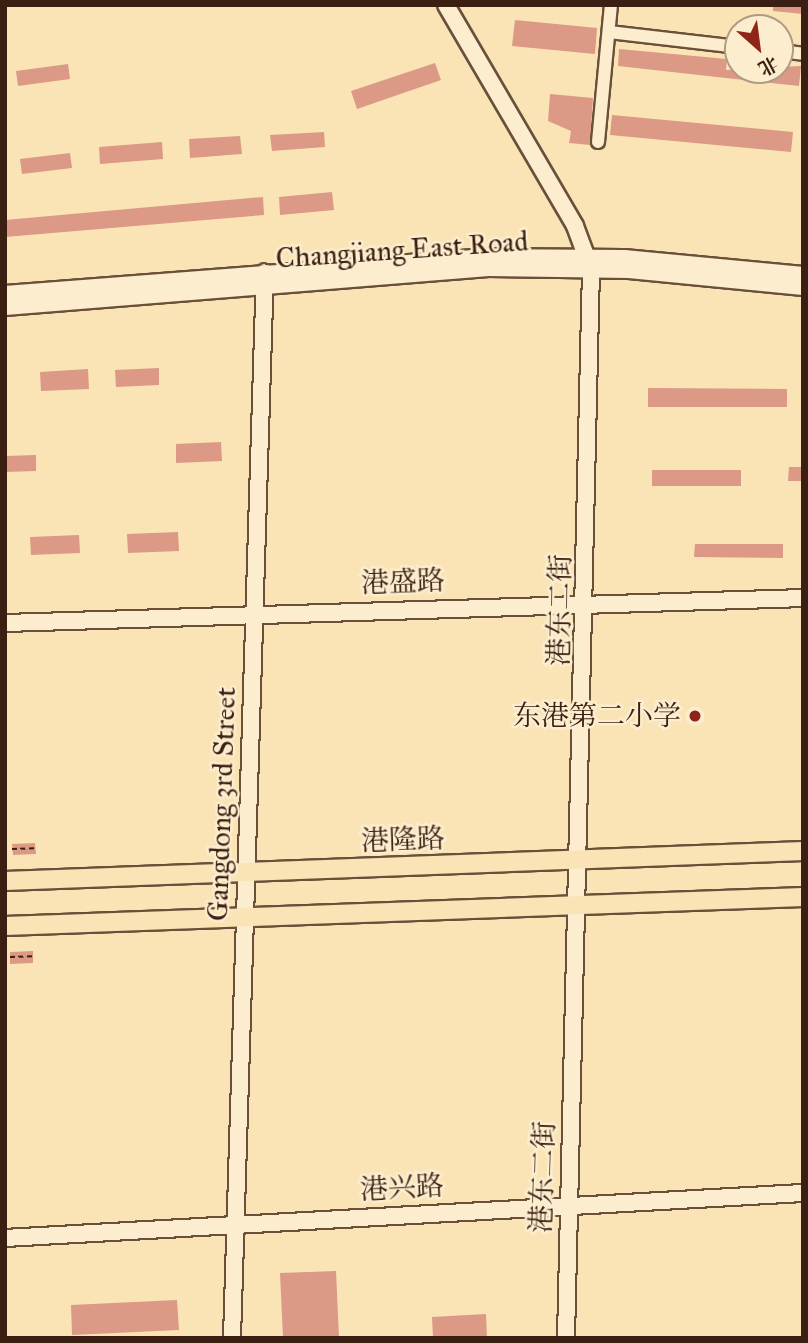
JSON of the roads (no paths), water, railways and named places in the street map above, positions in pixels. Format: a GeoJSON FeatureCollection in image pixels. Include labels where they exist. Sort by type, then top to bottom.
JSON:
{"type":"FeatureCollection","features":[{"type":"Feature","properties":{"kind":"main road","name":"港东二街"},"geometry":{"type":"LineString","coordinates":[[446,5],[575,226],[589,263],[586,602],[567,1205],[566,1338]]}},
{"type":"Feature","properties":{"kind":"main road","name":"Changjiang East Road"},"geometry":{"type":"LineString","coordinates":[[5,294],[589,263],[803,275]]}},
{"type":"Feature","properties":{"kind":"main road","name":"Changjiang East Road"},"geometry":{"type":"LineString","coordinates":[[589,263],[803,287]]}},
{"type":"Feature","properties":{"kind":"main road","name":"Changjiang East Road"},"geometry":{"type":"LineString","coordinates":[[5,307],[265,279]]}},
{"type":"Feature","properties":{"kind":"main road","name":"Gangdong 3rd Street"},"geometry":{"type":"LineString","coordinates":[[232,1338],[265,279]]}},
{"type":"Feature","properties":{"kind":"main road","name":"港盛路"},"geometry":{"type":"LineString","coordinates":[[5,623],[803,597]]}},
{"type":"Feature","properties":{"kind":"main road","name":"港隆路"},"geometry":{"type":"LineString","coordinates":[[5,881],[803,851]]}},
{"type":"Feature","properties":{"kind":"main road"},"geometry":{"type":"LineString","coordinates":[[5,926],[803,897]]}},
{"type":"Feature","properties":{"kind":"main road","name":"港兴路"},"geometry":{"type":"LineString","coordinates":[[5,1238],[803,1193]]}},
{"type":"Feature","properties":{"kind":"street"},"geometry":{"type":"LineString","coordinates":[[598,142],[611,5]]}},
{"type":"Feature","properties":{"kind":"street"},"geometry":{"type":"LineString","coordinates":[[609,32],[724,45]]}},
{"type":"Feature","properties":{"kind":"place","name":"东港第二小学"},"geometry":{"type":"Point","coordinates":[695,716]}}]}
